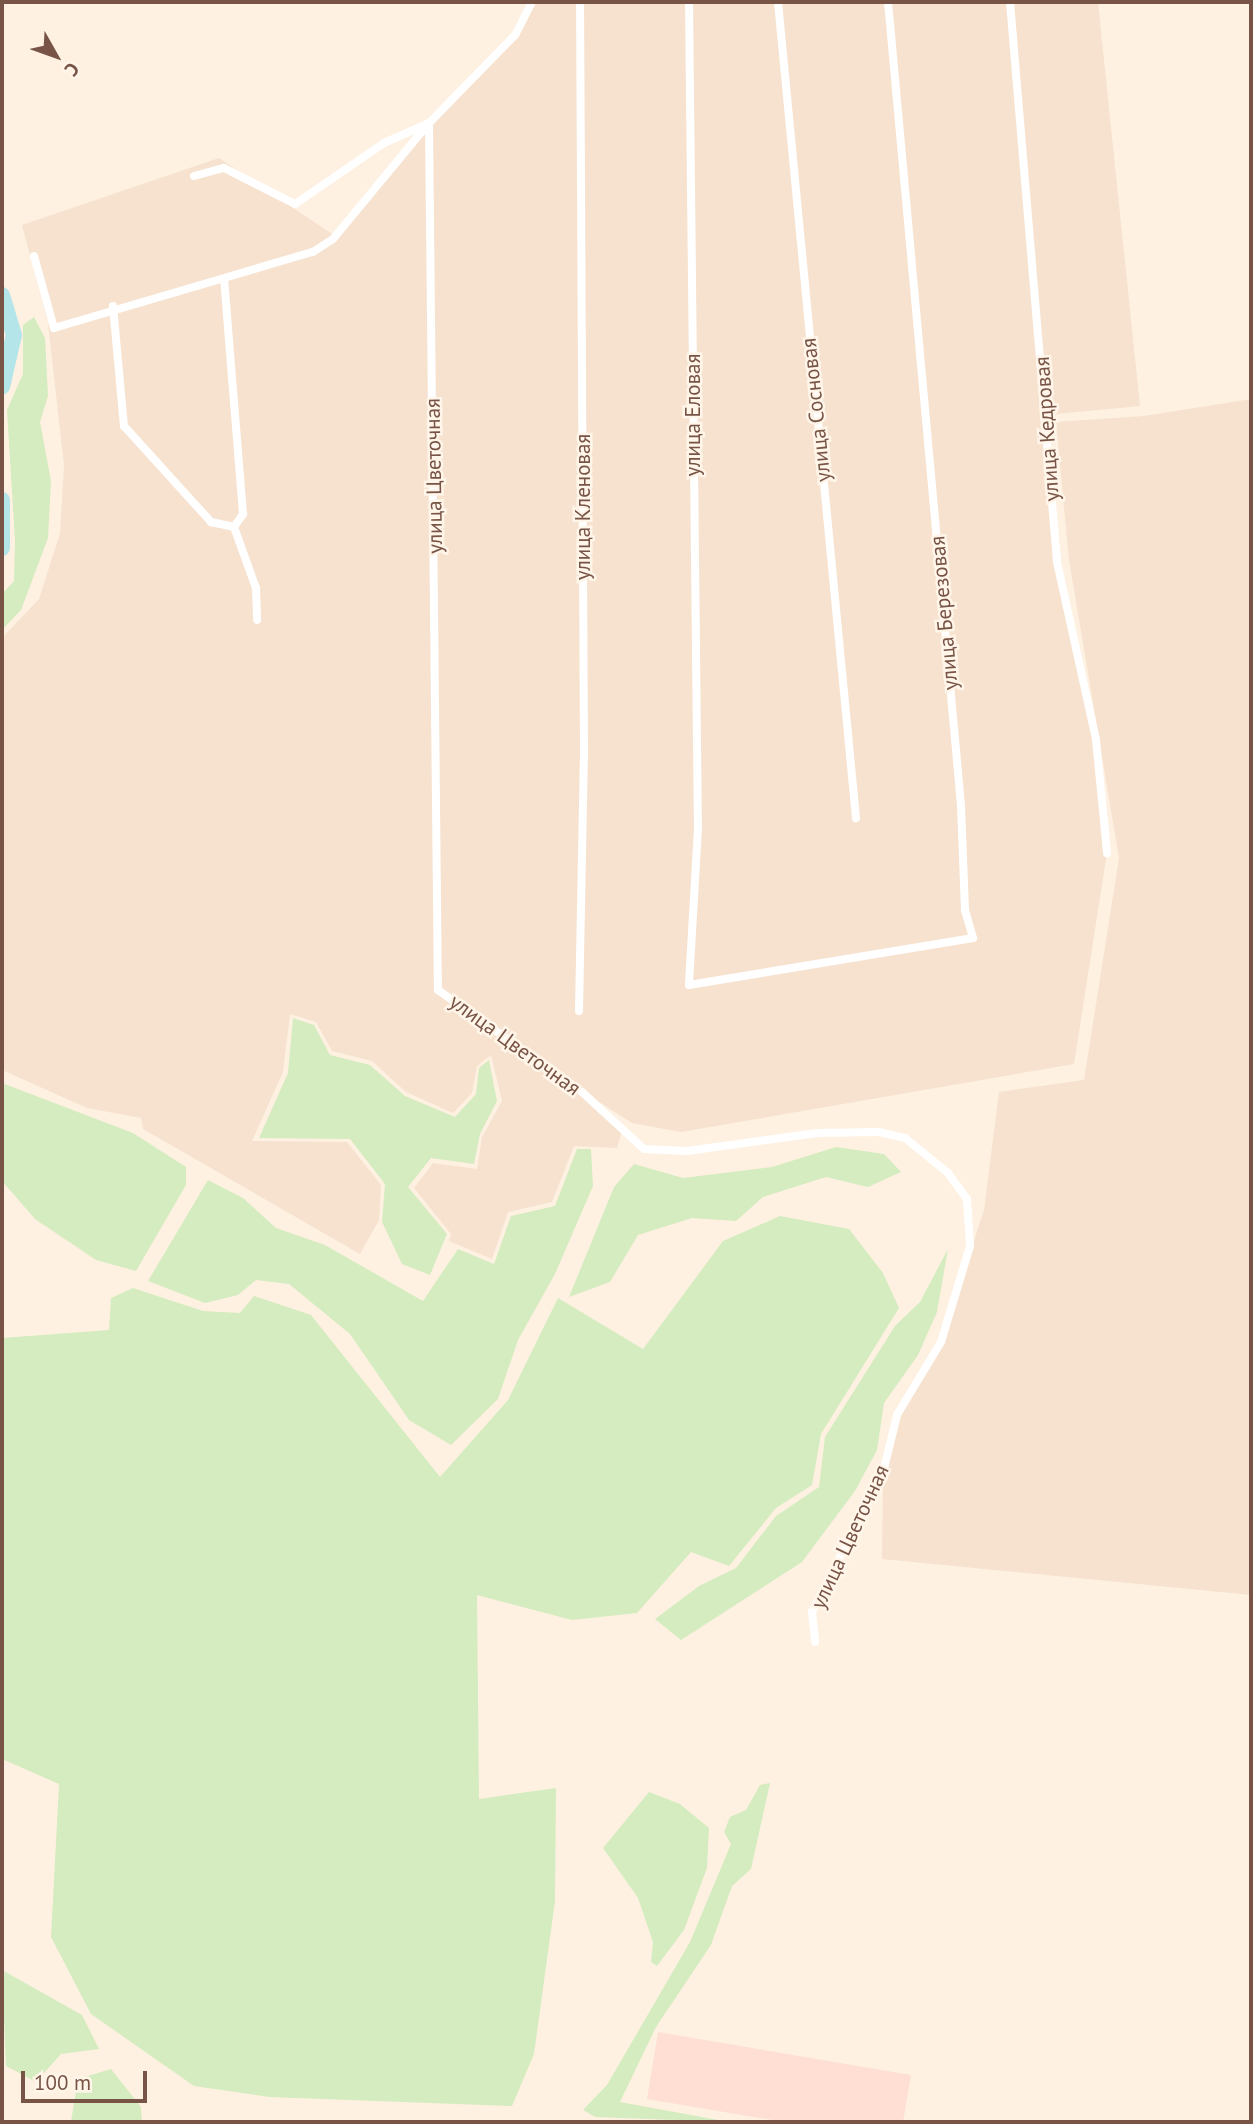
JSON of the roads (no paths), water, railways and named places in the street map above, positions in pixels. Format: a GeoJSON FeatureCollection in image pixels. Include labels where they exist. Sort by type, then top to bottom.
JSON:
{"type":"FeatureCollection","features":[{"type":"Feature","properties":{"kind":"street"},"geometry":{"type":"LineString","coordinates":[[34,256],[54,328],[113,306],[224,279],[323,247],[429,123],[515,35],[532,2]]}},
{"type":"Feature","properties":{"kind":"street","name":"улица Кленовая"},"geometry":{"type":"LineString","coordinates":[[579,1011],[584,757],[580,2]]}},
{"type":"Feature","properties":{"kind":"street","name":"улица Еловая"},"geometry":{"type":"LineString","coordinates":[[689,2],[698,828],[689,985]]}},
{"type":"Feature","properties":{"kind":"street","name":"улица Сосновая"},"geometry":{"type":"LineString","coordinates":[[778,2],[856,818]]}},
{"type":"Feature","properties":{"kind":"street","name":"улица Березовая"},"geometry":{"type":"LineString","coordinates":[[689,985],[973,937],[965,910],[961,805],[888,2]]}},
{"type":"Feature","properties":{"kind":"street","name":"улица Кедровая"},"geometry":{"type":"LineString","coordinates":[[1010,2],[1057,562],[1096,740],[1107,853]]}},
{"type":"Feature","properties":{"kind":"street"},"geometry":{"type":"LineString","coordinates":[[194,176],[224,168],[271,197],[295,204],[384,143],[429,123]]}},
{"type":"Feature","properties":{"kind":"street","name":"улица Цветочная"},"geometry":{"type":"LineString","coordinates":[[429,123],[438,990],[582,1092],[644,1149],[687,1151],[817,1133],[879,1132],[905,1138],[948,1173],[967,1199],[970,1246],[941,1342],[897,1415],[883,1473],[812,1612],[815,1642]]}},
{"type":"Feature","properties":{"kind":"street"},"geometry":{"type":"LineString","coordinates":[[224,279],[243,514],[234,527]]}},
{"type":"Feature","properties":{"kind":"street"},"geometry":{"type":"LineString","coordinates":[[113,306],[124,426],[211,522],[234,527]]}},
{"type":"Feature","properties":{"kind":"street"},"geometry":{"type":"LineString","coordinates":[[234,527],[256,588],[257,620]]}},
{"type":"Feature","properties":{"kind":"waterway"},"geometry":{"type":"LineString","coordinates":[[2,295],[14,335],[2,387]]}},
{"type":"Feature","properties":{"kind":"waterway"},"geometry":{"type":"LineString","coordinates":[[2,500],[2,548]]}}]}
